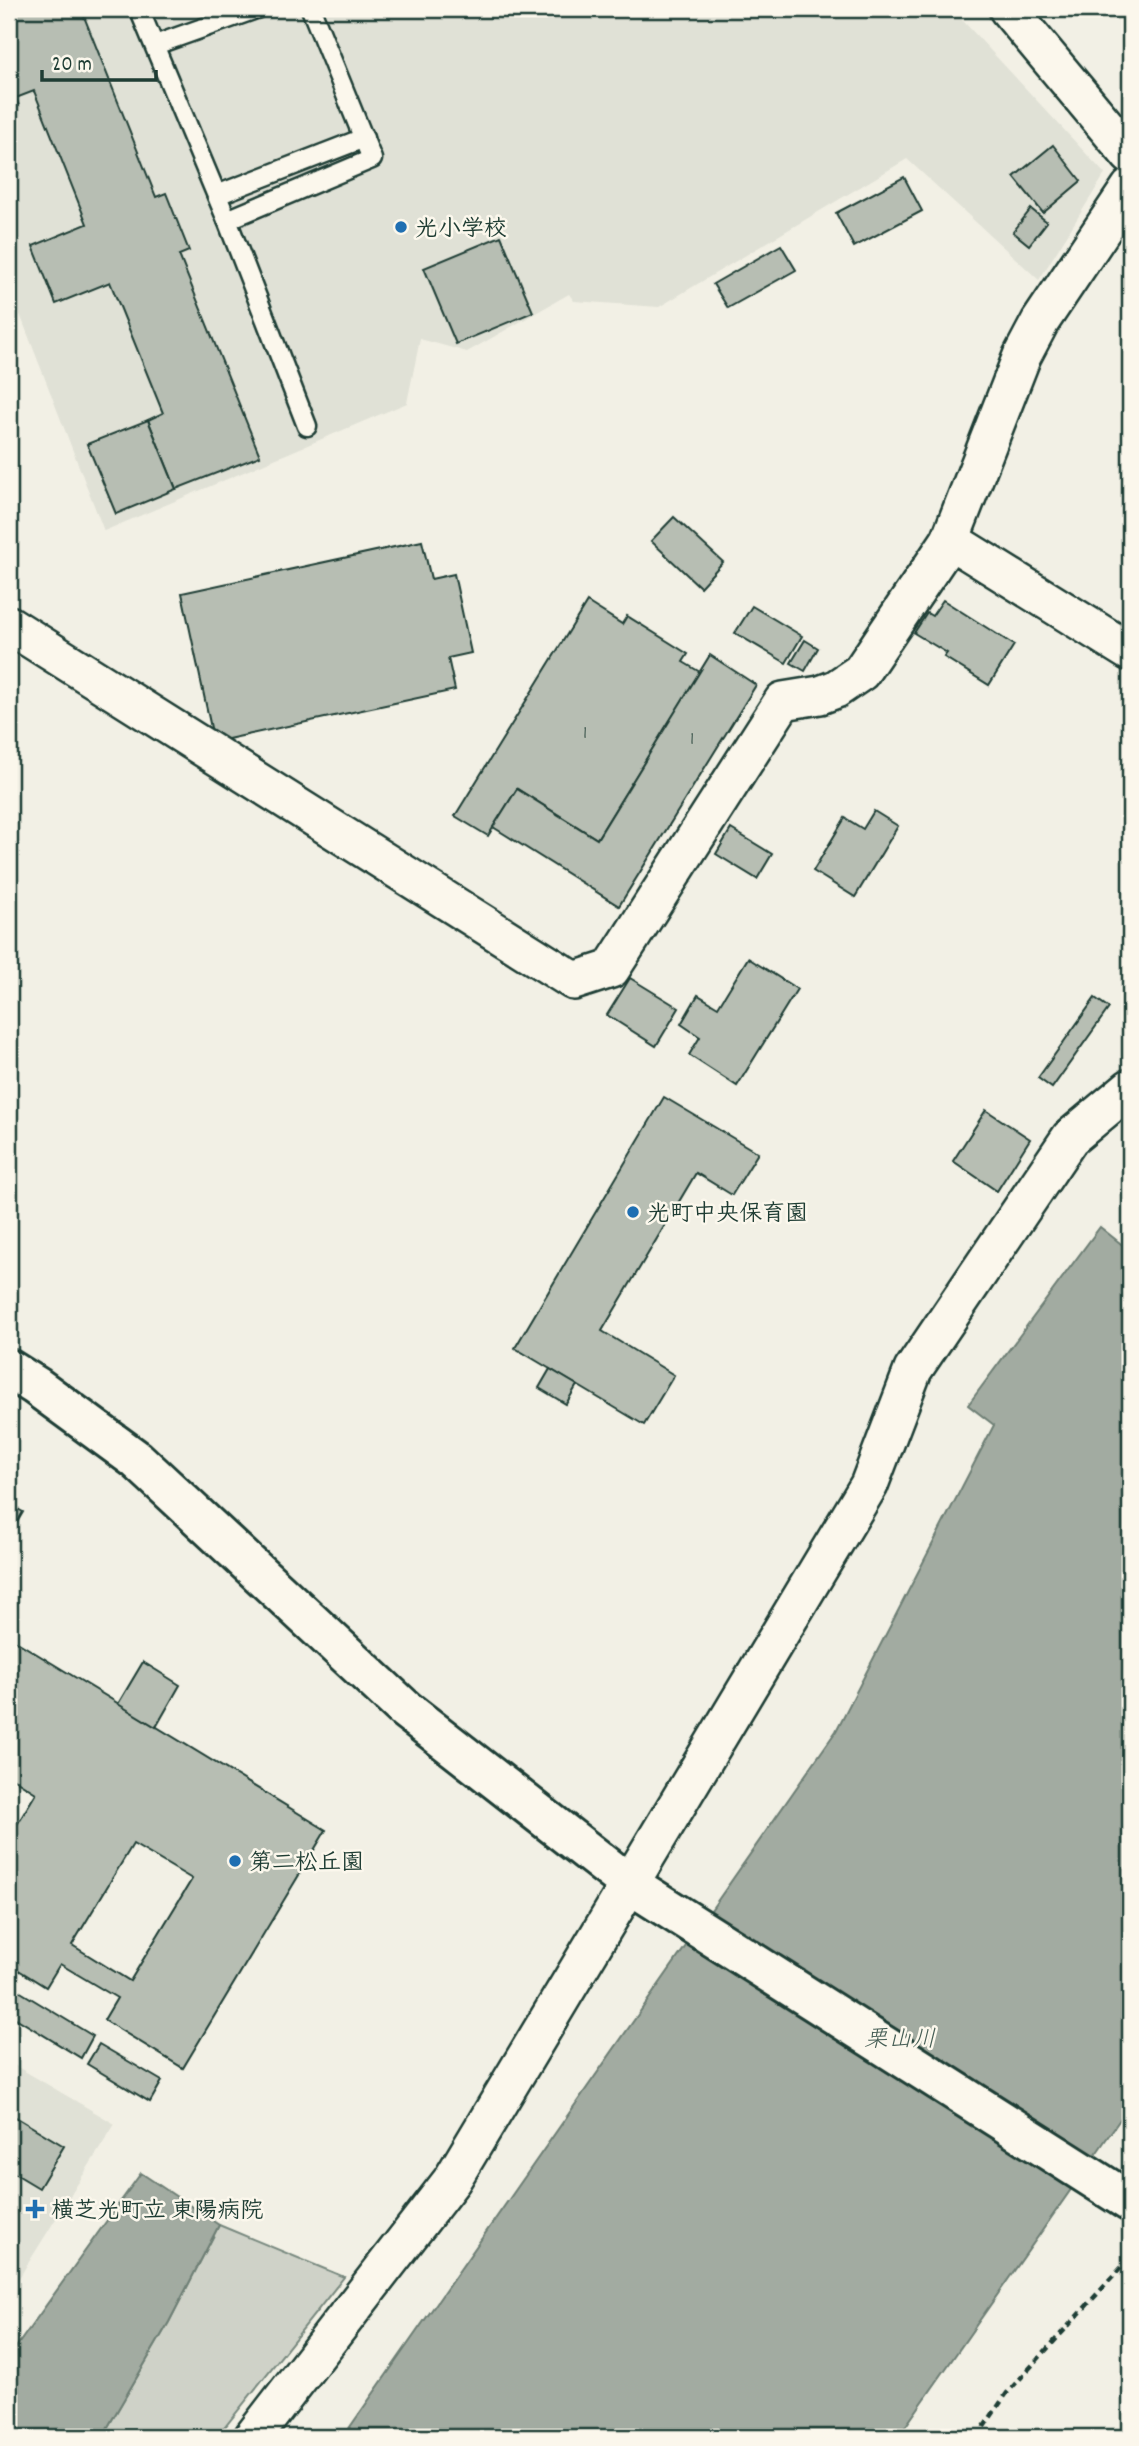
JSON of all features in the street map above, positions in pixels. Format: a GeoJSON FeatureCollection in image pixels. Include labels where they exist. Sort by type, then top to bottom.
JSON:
{"type":"FeatureCollection","features":[{"type":"Feature","properties":{"kind":"street"},"geometry":{"type":"LineString","coordinates":[[1012,10],[1130,155]]}},
{"type":"Feature","properties":{"kind":"street"},"geometry":{"type":"LineString","coordinates":[[13,639],[574,981],[611,969],[783,701],[820,695],[836,689],[861,672],[950,540],[1022,356],[1040,322],[1130,188]]}},
{"type":"Feature","properties":{"kind":"street"},"geometry":{"type":"LineString","coordinates":[[950,540],[1130,652]]}},
{"type":"Feature","properties":{"kind":"street"},"geometry":{"type":"LineString","coordinates":[[253,2437],[452,2180],[869,1485],[913,1370],[1070,1139],[1130,1088]]}},
{"type":"Feature","properties":{"kind":"street"},"geometry":{"type":"LineString","coordinates":[[9,1369],[137,1460],[406,1710],[628,1883],[1130,2202]]}},
{"type":"Feature","properties":{"kind":"lane"},"geometry":{"type":"LineString","coordinates":[[139,9],[217,195],[307,426]]}},
{"type":"Feature","properties":{"kind":"lane"},"geometry":{"type":"LineString","coordinates":[[155,45],[256,9]]}},
{"type":"Feature","properties":{"kind":"lane"},"geometry":{"type":"LineString","coordinates":[[227,220],[372,159],[311,9]]}},
{"type":"Feature","properties":{"kind":"lane"},"geometry":{"type":"LineString","coordinates":[[217,195],[364,138]]}},
{"type":"Feature","properties":{"kind":"lane"},"geometry":{"type":"LineString","coordinates":[[284,169],[293,194]]}},
{"type":"Feature","properties":{"kind":"path"},"geometry":{"type":"LineString","coordinates":[[977,2437],[1007,2393],[1130,2258]]}},
{"type":"Feature","properties":{"kind":"shaded area","name":"光小学校"},"geometry":{"type":"Polygon","coordinates":[[[9,9],[952,9],[1105,174],[1039,280],[907,159],[659,307],[574,301],[569,294],[467,352],[420,339],[407,403],[104,531],[16,304],[9,295],[9,9]]]}},
{"type":"Feature","properties":{"kind":"shaded area","name":"横芝光町立 東陽病院"},"geometry":{"type":"Polygon","coordinates":[[[9,2062],[115,2124],[9,2294],[9,2062]]]}},
{"type":"Feature","properties":{"kind":"shaded area"},"geometry":{"type":"Polygon","coordinates":[[[219,2225],[344,2277],[217,2437],[102,2437],[169,2322],[219,2225]]]}},
{"type":"Feature","properties":{"kind":"water","name":"栗山川"},"geometry":{"type":"Polygon","coordinates":[[[1100,1227],[1130,1251],[1130,2105],[898,2437],[343,2437],[836,1731],[994,1425],[968,1405],[1100,1227]]]}},
{"type":"Feature","properties":{"kind":"water"},"geometry":{"type":"Polygon","coordinates":[[[141,2173],[219,2225],[169,2322],[102,2437],[9,2437],[9,2357],[141,2173]]]}},
{"type":"Feature","properties":{"kind":"building"},"geometry":{"type":"Polygon","coordinates":[[[81,9],[156,197],[166,193],[189,251],[179,255],[260,456],[176,489],[148,420],[163,413],[110,282],[56,304],[33,246],[87,224],[34,91],[16,98],[9,82],[9,10],[81,9]]]}},
{"type":"Feature","properties":{"kind":"building"},"geometry":{"type":"Polygon","coordinates":[[[9,82],[19,106],[9,110],[9,82]]]}},
{"type":"Feature","properties":{"kind":"building"},"geometry":{"type":"Polygon","coordinates":[[[1053,145],[1081,181],[1043,213],[1014,177],[1053,145]]]}},
{"type":"Feature","properties":{"kind":"building"},"geometry":{"type":"Polygon","coordinates":[[[904,177],[922,211],[854,247],[836,213],[904,177]]]}},
{"type":"Feature","properties":{"kind":"building"},"geometry":{"type":"Polygon","coordinates":[[[1031,209],[1047,222],[1029,245],[1013,232],[1031,209]]]}},
{"type":"Feature","properties":{"kind":"building"},"geometry":{"type":"Polygon","coordinates":[[[501,236],[533,312],[456,344],[424,268],[501,236]]]}},
{"type":"Feature","properties":{"kind":"building"},"geometry":{"type":"Polygon","coordinates":[[[781,245],[796,270],[728,308],[713,284],[781,245]]]}},
{"type":"Feature","properties":{"kind":"building"},"geometry":{"type":"Polygon","coordinates":[[[148,420],[176,489],[116,514],[87,444],[148,420]]]}},
{"type":"Feature","properties":{"kind":"building"},"geometry":{"type":"Polygon","coordinates":[[[674,517],[723,562],[700,587],[651,541],[674,517]]]}},
{"type":"Feature","properties":{"kind":"building"},"geometry":{"type":"Polygon","coordinates":[[[422,541],[431,579],[454,574],[471,653],[448,658],[455,690],[214,742],[182,593],[422,541]]]}},
{"type":"Feature","properties":{"kind":"building"},"geometry":{"type":"Polygon","coordinates":[[[943,600],[1014,645],[989,685],[944,657],[947,653],[914,633],[927,613],[932,616],[943,600]]]}},
{"type":"Feature","properties":{"kind":"building"},"geometry":{"type":"Polygon","coordinates":[[[587,602],[622,624],[627,616],[688,654],[683,662],[700,672],[597,839],[517,789],[488,836],[455,816],[587,602]]]}},
{"type":"Feature","properties":{"kind":"building"},"geometry":{"type":"Polygon","coordinates":[[[752,606],[802,636],[786,663],[735,633],[752,606]]]}},
{"type":"Feature","properties":{"kind":"building"},"geometry":{"type":"Polygon","coordinates":[[[805,640],[818,648],[805,671],[791,663],[805,640]]]}},
{"type":"Feature","properties":{"kind":"building"},"geometry":{"type":"Polygon","coordinates":[[[710,655],[756,685],[619,906],[493,827],[517,789],[597,839],[710,655]]]}},
{"type":"Feature","properties":{"kind":"building"},"geometry":{"type":"Polygon","coordinates":[[[874,811],[898,826],[855,897],[813,871],[845,818],[863,829],[874,811]]]}},
{"type":"Feature","properties":{"kind":"building"},"geometry":{"type":"Polygon","coordinates":[[[731,829],[772,854],[757,879],[716,854],[731,829]]]}},
{"type":"Feature","properties":{"kind":"building"},"geometry":{"type":"Polygon","coordinates":[[[748,958],[797,989],[737,1086],[689,1055],[700,1037],[681,1024],[698,995],[718,1007],[748,958]]]}},
{"type":"Feature","properties":{"kind":"building"},"geometry":{"type":"Polygon","coordinates":[[[630,978],[679,1008],[656,1046],[607,1015],[630,978]]]}},
{"type":"Feature","properties":{"kind":"building"},"geometry":{"type":"Polygon","coordinates":[[[1095,998],[1109,1008],[1052,1088],[1038,1078],[1095,998]]]}},
{"type":"Feature","properties":{"kind":"building"},"geometry":{"type":"Polygon","coordinates":[[[664,1097],[758,1153],[732,1195],[696,1173],[602,1331],[674,1375],[644,1425],[515,1348],[664,1097]]]}},
{"type":"Feature","properties":{"kind":"building"},"geometry":{"type":"Polygon","coordinates":[[[986,1110],[1030,1139],[997,1191],[953,1161],[986,1110]]]}},
{"type":"Feature","properties":{"kind":"building"},"geometry":{"type":"Polygon","coordinates":[[[550,1369],[577,1385],[566,1404],[539,1388],[550,1369]]]}},
{"type":"Feature","properties":{"kind":"building"},"geometry":{"type":"Polygon","coordinates":[[[9,1504],[23,1512],[9,1536],[9,1504]]]}},
{"type":"Feature","properties":{"kind":"building","name":"第二松丘園"},"geometry":{"type":"Polygon","coordinates":[[[9,1637],[326,1830],[183,2068],[104,2020],[117,1998],[60,1964],[46,1987],[9,1964],[9,1838],[36,1793],[9,1776],[9,1637]],[[133,1844],[72,1945],[130,1981],[192,1879],[133,1844]]]}},
{"type":"Feature","properties":{"kind":"building"},"geometry":{"type":"Polygon","coordinates":[[[143,1662],[180,1685],[156,1727],[118,1704],[143,1662]]]}},
{"type":"Feature","properties":{"kind":"building"},"geometry":{"type":"Polygon","coordinates":[[[9,1985],[93,2036],[81,2058],[9,2014],[9,1985]]]}},
{"type":"Feature","properties":{"kind":"building"},"geometry":{"type":"Polygon","coordinates":[[[99,2044],[162,2081],[150,2102],[87,2064],[99,2044]]]}},
{"type":"Feature","properties":{"kind":"building"},"geometry":{"type":"Polygon","coordinates":[[[9,2113],[64,2146],[39,2188],[9,2170],[9,2113]]]}},
{"type":"Feature","properties":{"kind":"place","name":"光小学校"},"geometry":{"type":"Point","coordinates":[401,227]}},
{"type":"Feature","properties":{"kind":"place","name":"光町中央保育園"},"geometry":{"type":"Point","coordinates":[633,1212]}},
{"type":"Feature","properties":{"kind":"place","name":"第二松丘園"},"geometry":{"type":"Point","coordinates":[235,1861]}},
{"type":"Feature","properties":{"kind":"place","name":"横芝光町立 東陽病院"},"geometry":{"type":"Point","coordinates":[35,2209]}}]}
